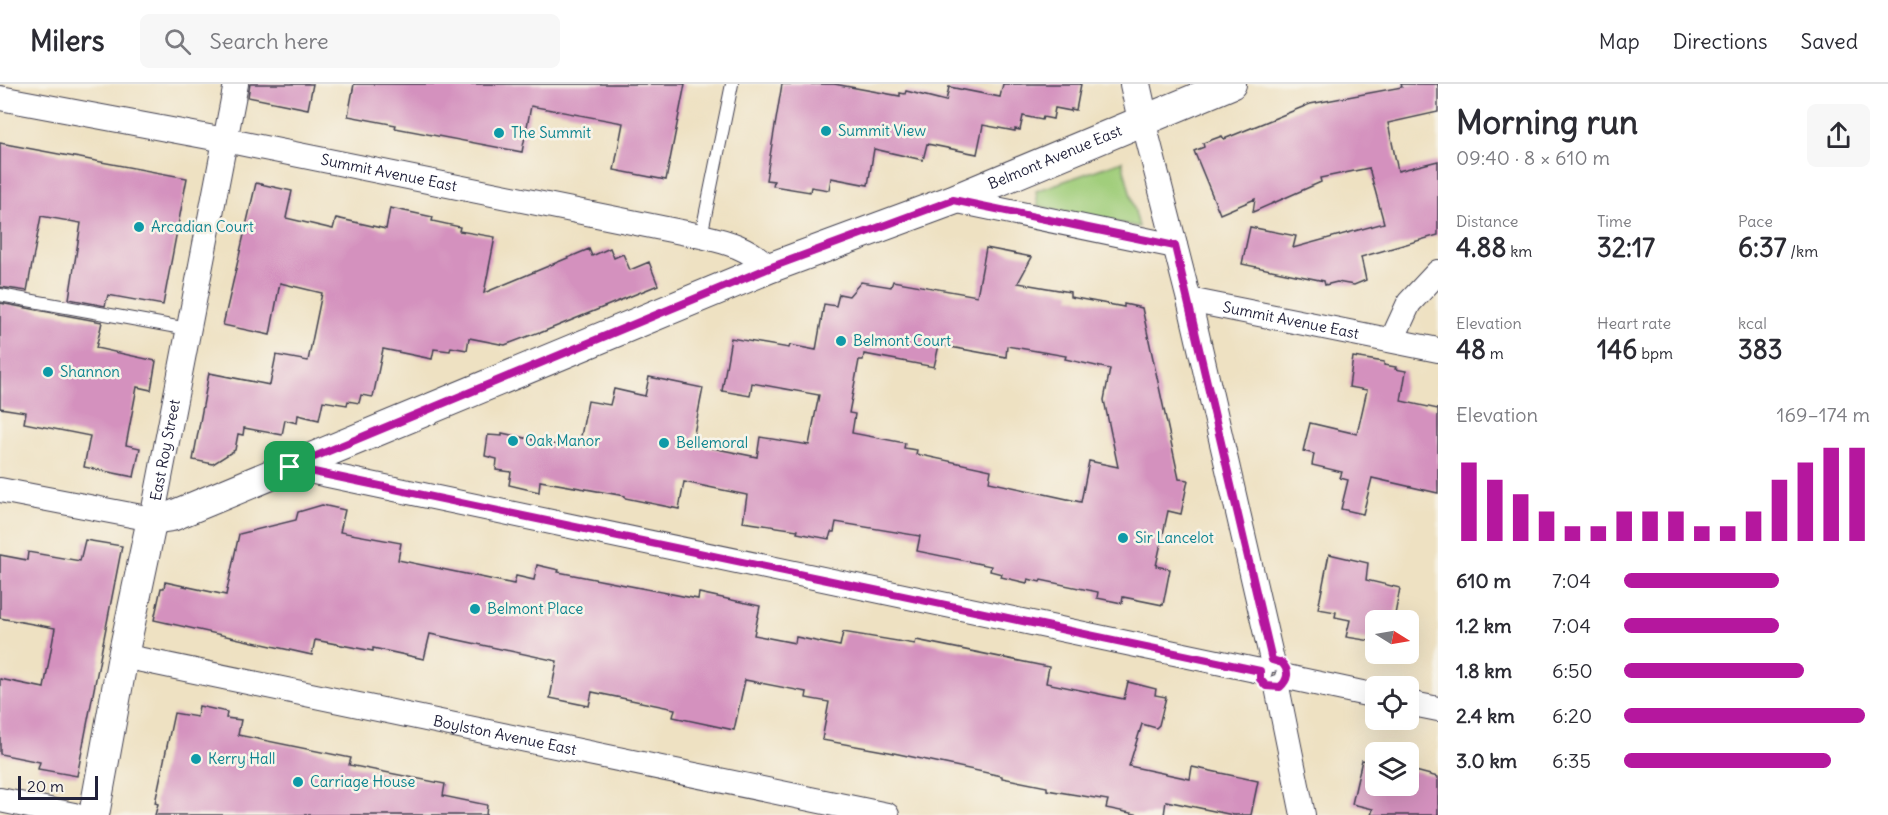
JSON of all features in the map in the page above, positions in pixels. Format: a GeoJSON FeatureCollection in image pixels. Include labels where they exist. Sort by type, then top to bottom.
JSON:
{"type":"FeatureCollection","features":[{"type":"Feature","properties":{"kind":"street","name":"East Roy Street"},"geometry":{"type":"LineString","coordinates":[[94,815],[123,656],[152,519],[236,84]]}},
{"type":"Feature","properties":{"kind":"street"},"geometry":{"type":"LineString","coordinates":[[1135,84],[1189,300],[1274,674],[1303,815]]}},
{"type":"Feature","properties":{"kind":"street","name":"Belmont Avenue East"},"geometry":{"type":"LineString","coordinates":[[0,490],[152,519],[172,516],[769,268],[953,200],[1231,84]]}},
{"type":"Feature","properties":{"kind":"street","name":"Summit Avenue East"},"geometry":{"type":"LineString","coordinates":[[0,98],[225,140],[701,236],[728,242],[745,249],[758,256],[769,268]]}},
{"type":"Feature","properties":{"kind":"street"},"geometry":{"type":"LineString","coordinates":[[953,200],[1175,246]]}},
{"type":"Feature","properties":{"kind":"street"},"geometry":{"type":"LineString","coordinates":[[1392,340],[1409,303],[1438,273]]}},
{"type":"Feature","properties":{"kind":"street","name":"Summit Avenue East"},"geometry":{"type":"LineString","coordinates":[[1189,300],[1438,350]]}},
{"type":"Feature","properties":{"kind":"street"},"geometry":{"type":"LineString","coordinates":[[290,467],[1365,694]]}},
{"type":"Feature","properties":{"kind":"street","name":"Boylston Avenue East"},"geometry":{"type":"LineString","coordinates":[[123,656],[882,814]]}},
{"type":"Feature","properties":{"kind":"street"},"geometry":{"type":"LineString","coordinates":[[1419,705],[1438,709]]}},
{"type":"Feature","properties":{"kind":"street"},"geometry":{"type":"LineString","coordinates":[[0,800],[74,815]]}},
{"type":"Feature","properties":{"kind":"lane"},"geometry":{"type":"LineString","coordinates":[[701,236],[732,84]]}},
{"type":"Feature","properties":{"kind":"lane"},"geometry":{"type":"LineString","coordinates":[[0,295],[188,329]]}},
{"type":"Feature","properties":{"kind":"green space"},"geometry":{"type":"Polygon","coordinates":[[[1122,161],[1139,227],[1038,206],[1036,191],[1122,161]]]}},
{"type":"Feature","properties":{"kind":"building"},"geometry":{"type":"Polygon","coordinates":[[[250,84],[313,84],[308,109],[248,97],[250,84]]]}},
{"type":"Feature","properties":{"kind":"building","name":"The Summit"},"geometry":{"type":"Polygon","coordinates":[[[354,84],[685,84],[666,180],[614,170],[623,123],[531,106],[522,152],[395,128],[396,125],[348,116],[354,84]]]}},
{"type":"Feature","properties":{"kind":"building"},"geometry":{"type":"Polygon","coordinates":[[[782,84],[834,84],[900,96],[900,93],[905,94],[906,91],[946,101],[949,87],[1000,97],[1003,84],[1081,84],[1076,110],[1055,108],[1053,119],[1043,117],[1042,120],[1023,116],[1020,130],[1015,129],[1015,131],[983,125],[977,154],[927,144],[923,160],[874,149],[868,185],[831,178],[829,190],[811,187],[810,192],[773,186],[774,181],[766,180],[782,84]]]}},
{"type":"Feature","properties":{"kind":"building"},"geometry":{"type":"Polygon","coordinates":[[[1401,84],[1438,84],[1438,112],[1388,123],[1398,171],[1438,161],[1438,235],[1361,257],[1366,280],[1354,285],[1337,282],[1325,285],[1324,281],[1242,264],[1250,227],[1296,236],[1293,248],[1384,223],[1369,168],[1320,178],[1321,182],[1253,212],[1255,199],[1220,214],[1194,151],[1204,147],[1203,143],[1222,136],[1224,139],[1310,104],[1402,87],[1401,84]]]}},
{"type":"Feature","properties":{"kind":"building","name":"Arcadian Court"},"geometry":{"type":"Polygon","coordinates":[[[0,143],[187,178],[163,305],[108,295],[105,306],[69,299],[81,223],[41,216],[27,291],[0,287],[0,143]]]}},
{"type":"Feature","properties":{"kind":"building"},"geometry":{"type":"Polygon","coordinates":[[[256,183],[292,191],[286,218],[333,229],[336,218],[386,229],[390,208],[433,217],[432,221],[460,227],[459,231],[495,237],[484,293],[589,249],[592,256],[610,248],[614,258],[623,254],[630,270],[649,262],[658,285],[505,345],[469,338],[467,350],[451,347],[450,351],[434,349],[432,359],[383,349],[373,397],[361,395],[359,403],[348,401],[347,405],[323,401],[319,420],[298,415],[297,423],[285,420],[282,435],[244,428],[243,435],[238,434],[235,450],[213,464],[193,460],[209,373],[270,385],[276,355],[308,361],[322,293],[280,283],[270,335],[223,325],[256,183]]]}},
{"type":"Feature","properties":{"kind":"building"},"geometry":{"type":"Polygon","coordinates":[[[986,248],[1032,257],[1018,283],[1070,292],[1070,297],[1142,308],[1179,479],[1188,480],[1181,514],[1168,511],[1156,566],[1170,569],[1163,605],[1123,597],[1122,603],[1097,598],[1098,592],[1041,580],[1040,582],[1028,579],[1027,583],[1001,577],[1002,574],[990,571],[991,566],[917,551],[920,536],[836,522],[834,532],[831,532],[829,539],[797,533],[798,530],[743,522],[747,495],[684,482],[679,509],[625,498],[625,496],[540,481],[539,492],[509,485],[511,472],[496,470],[497,459],[485,456],[488,435],[502,436],[502,433],[557,445],[558,442],[579,446],[588,401],[610,405],[614,389],[645,396],[649,377],[703,388],[692,444],[757,457],[760,437],[809,445],[819,395],[752,383],[750,396],[722,391],[731,338],[816,350],[824,304],[836,306],[839,294],[849,296],[861,282],[891,287],[893,281],[977,296],[986,248]],[[939,345],[934,367],[864,354],[863,360],[859,360],[849,413],[855,414],[852,433],[905,443],[904,448],[917,450],[916,454],[991,470],[989,482],[1081,502],[1089,461],[1118,467],[1104,400],[1110,369],[1065,359],[1066,356],[1007,346],[1006,357],[939,345]]]}},
{"type":"Feature","properties":{"kind":"building"},"geometry":{"type":"Polygon","coordinates":[[[0,303],[102,322],[96,348],[156,361],[151,390],[137,387],[126,445],[140,448],[134,477],[84,467],[90,436],[24,423],[26,412],[0,408],[0,303]]]}},
{"type":"Feature","properties":{"kind":"building"},"geometry":{"type":"Polygon","coordinates":[[[1353,357],[1384,362],[1384,365],[1406,371],[1401,401],[1438,409],[1438,493],[1372,478],[1363,514],[1341,509],[1348,480],[1340,478],[1342,472],[1312,465],[1314,454],[1303,451],[1310,423],[1357,434],[1367,390],[1349,387],[1353,357]]]}},
{"type":"Feature","properties":{"kind":"building"},"geometry":{"type":"Polygon","coordinates":[[[322,505],[345,510],[340,532],[401,543],[398,560],[514,584],[516,576],[534,580],[537,565],[559,570],[558,572],[698,599],[699,593],[760,606],[754,635],[795,643],[796,637],[840,646],[843,632],[915,644],[916,640],[1049,667],[1046,683],[1124,699],[1128,682],[1156,689],[1155,695],[1166,697],[1159,725],[1156,728],[1142,724],[1129,766],[1190,779],[1192,767],[1258,781],[1251,815],[1233,815],[1166,801],[1164,815],[1140,815],[1106,808],[1108,800],[1047,790],[1047,787],[1002,778],[1002,776],[822,740],[829,702],[806,698],[807,692],[745,680],[734,730],[673,717],[675,709],[592,692],[589,706],[550,698],[557,661],[430,634],[424,659],[373,648],[373,651],[315,640],[312,655],[154,620],[161,588],[164,588],[165,582],[226,595],[239,534],[296,520],[298,512],[322,505]]]}},
{"type":"Feature","properties":{"kind":"building"},"geometry":{"type":"Polygon","coordinates":[[[85,540],[122,546],[77,776],[38,769],[40,762],[0,754],[0,679],[44,688],[55,628],[0,618],[0,555],[27,560],[28,552],[80,561],[85,540]]]}},
{"type":"Feature","properties":{"kind":"building"},"geometry":{"type":"Polygon","coordinates":[[[1329,554],[1368,563],[1366,580],[1400,588],[1396,610],[1365,610],[1365,640],[1346,637],[1350,620],[1335,617],[1336,612],[1318,609],[1329,554]]]}},
{"type":"Feature","properties":{"kind":"building"},"geometry":{"type":"Polygon","coordinates":[[[199,706],[227,712],[226,718],[241,720],[238,735],[351,758],[349,765],[445,784],[443,796],[487,805],[486,815],[155,815],[158,804],[155,803],[174,713],[197,717],[199,706]]]}},
{"type":"Feature","properties":{"kind":"building"},"geometry":{"type":"Polygon","coordinates":[[[1362,760],[1365,761],[1365,796],[1419,796],[1419,772],[1438,777],[1438,815],[1371,815],[1373,809],[1352,804],[1362,760]]]}},
{"type":"Feature","properties":{"kind":"place","name":"Summit View"},"geometry":{"type":"Point","coordinates":[826,131]}},
{"type":"Feature","properties":{"kind":"place","name":"The Summit"},"geometry":{"type":"Point","coordinates":[499,133]}},
{"type":"Feature","properties":{"kind":"place","name":"Arcadian Court"},"geometry":{"type":"Point","coordinates":[139,227]}},
{"type":"Feature","properties":{"kind":"place","name":"Belmont Court"},"geometry":{"type":"Point","coordinates":[841,341]}},
{"type":"Feature","properties":{"kind":"place","name":"Shannon"},"geometry":{"type":"Point","coordinates":[48,372]}},
{"type":"Feature","properties":{"kind":"place","name":"Oak Manor"},"geometry":{"type":"Point","coordinates":[513,441]}},
{"type":"Feature","properties":{"kind":"place","name":"Bellemoral"},"geometry":{"type":"Point","coordinates":[664,443]}},
{"type":"Feature","properties":{"kind":"place","name":"Sir Lancelot"},"geometry":{"type":"Point","coordinates":[1123,538]}},
{"type":"Feature","properties":{"kind":"place","name":"Belmont Place"},"geometry":{"type":"Point","coordinates":[475,609]}},
{"type":"Feature","properties":{"kind":"place","name":"Kerry Hall"},"geometry":{"type":"Point","coordinates":[196,759]}},
{"type":"Feature","properties":{"kind":"place","name":"Carriage House"},"geometry":{"type":"Point","coordinates":[298,782]}},
{"type":"Feature","properties":{"kind":"route"},"geometry":{"type":"LineString","coordinates":[[953,200],[1175,246],[1272,660],[1278,660],[1285,666],[1287,677],[1280,687],[1270,687],[1260,679],[1260,671],[290,467],[769,268],[953,200]]}}]}
